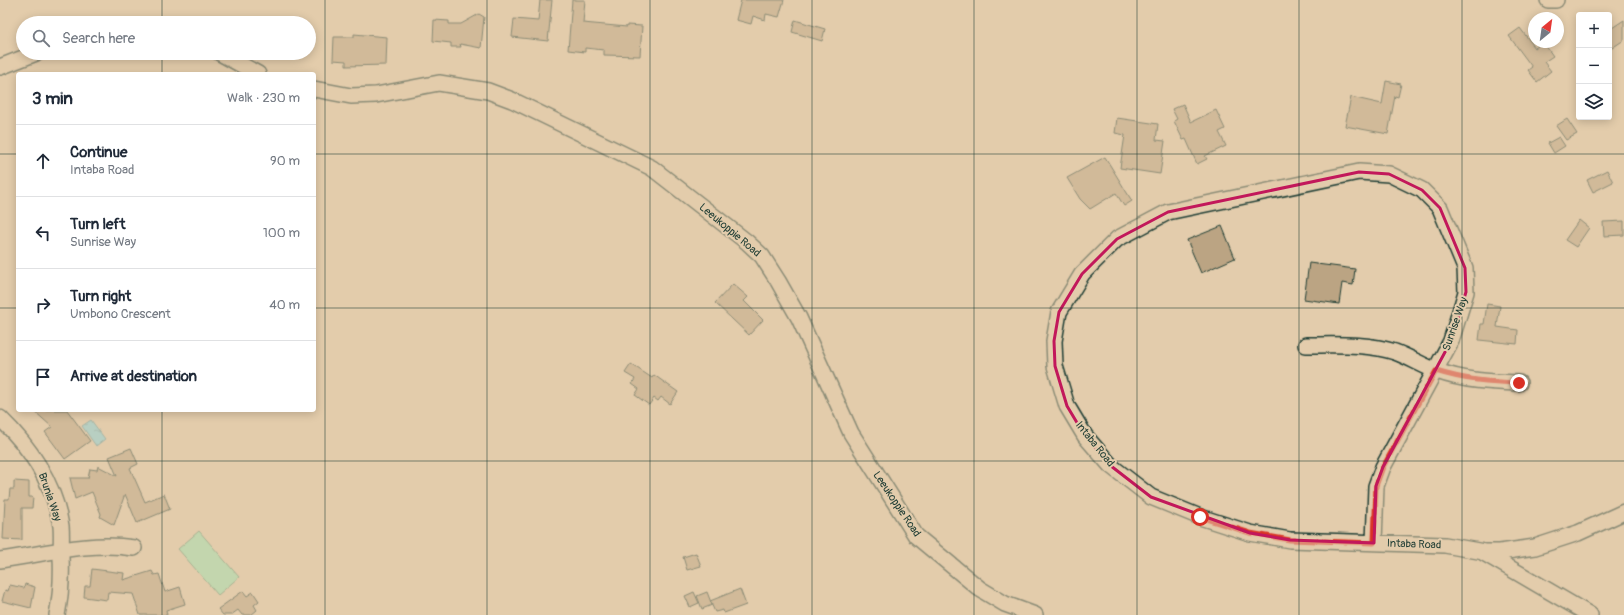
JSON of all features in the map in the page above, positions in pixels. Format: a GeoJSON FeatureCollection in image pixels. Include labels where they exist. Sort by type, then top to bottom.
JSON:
{"type":"FeatureCollection","features":[{"type":"Feature","properties":{"kind":"street"},"geometry":{"type":"LineString","coordinates":[[1548,0],[1556,0]]}},
{"type":"Feature","properties":{"kind":"street"},"geometry":{"type":"LineString","coordinates":[[0,67],[18,60]]}},
{"type":"Feature","properties":{"kind":"street"},"geometry":{"type":"LineString","coordinates":[[233,60],[254,72]]}},
{"type":"Feature","properties":{"kind":"street","name":"Leeukoppie Road"},"geometry":{"type":"LineString","coordinates":[[316,89],[351,96],[376,95],[439,83],[488,90],[512,100],[652,168],[671,181],[747,242],[762,256],[799,318],[851,433],[916,536],[980,590],[1005,604],[1035,615]]}},
{"type":"Feature","properties":{"kind":"street","name":"Sunrise Way"},"geometry":{"type":"LineString","coordinates":[[1266,193],[1359,172],[1390,174],[1422,190],[1440,208],[1465,268],[1466,292],[1451,341],[1383,467],[1376,486],[1374,543]]}},
{"type":"Feature","properties":{"kind":"street","name":"Intaba Road"},"geometry":{"type":"LineString","coordinates":[[1266,193],[1168,212],[1117,239],[1082,274],[1060,312],[1054,341],[1055,366],[1067,406],[1085,436],[1111,466],[1151,497],[1200,517],[1250,533],[1290,540],[1444,545],[1484,552],[1535,548],[1578,533],[1624,512]]}},
{"type":"Feature","properties":{"kind":"street"},"geometry":{"type":"LineString","coordinates":[[1306,344],[1367,346],[1395,352],[1436,371],[1459,378],[1485,382],[1519,383]]}},
{"type":"Feature","properties":{"kind":"street","name":"Brunia Way"},"geometry":{"type":"LineString","coordinates":[[0,418],[25,444],[45,478],[61,526],[62,578],[57,615]]}},
{"type":"Feature","properties":{"kind":"street"},"geometry":{"type":"LineString","coordinates":[[0,560],[97,545],[116,545],[134,548]]}},
{"type":"Feature","properties":{"kind":"street","name":"Intaba Road"},"geometry":{"type":"LineString","coordinates":[[1484,552],[1590,615]]}},
{"type":"Feature","properties":{"kind":"highlighted area"},"geometry":{"type":"Polygon","coordinates":[[[1359,172],[1389,174],[1422,190],[1440,208],[1465,268],[1466,292],[1451,341],[1383,467],[1376,486],[1374,543],[1290,540],[1250,533],[1151,497],[1111,466],[1085,436],[1067,406],[1055,366],[1054,341],[1059,312],[1082,274],[1117,239],[1168,212],[1359,172]]]}},
{"type":"Feature","properties":{"kind":"green space"},"geometry":{"type":"Polygon","coordinates":[[[199,531],[239,577],[218,595],[178,549],[199,531]]]}},
{"type":"Feature","properties":{"kind":"water"},"geometry":{"type":"Polygon","coordinates":[[[91,420],[105,439],[96,446],[82,426],[91,420]]]}},
{"type":"Feature","properties":{"kind":"building"},"geometry":{"type":"Polygon","coordinates":[[[540,0],[552,0],[548,41],[512,37],[514,19],[538,21],[540,0]]]}},
{"type":"Feature","properties":{"kind":"building"},"geometry":{"type":"Polygon","coordinates":[[[572,0],[585,0],[583,23],[627,27],[627,25],[642,26],[640,56],[604,55],[604,50],[585,48],[585,52],[568,50],[572,0]]]}},
{"type":"Feature","properties":{"kind":"building"},"geometry":{"type":"Polygon","coordinates":[[[741,0],[784,0],[779,17],[766,14],[765,20],[753,16],[751,24],[736,20],[741,0]]]}},
{"type":"Feature","properties":{"kind":"building"},"geometry":{"type":"Polygon","coordinates":[[[479,14],[484,17],[481,48],[460,44],[461,47],[451,47],[451,43],[433,41],[434,20],[449,21],[449,24],[461,24],[479,14]]]}},
{"type":"Feature","properties":{"kind":"building"},"geometry":{"type":"Polygon","coordinates":[[[795,20],[825,29],[822,41],[792,32],[795,20]]]}},
{"type":"Feature","properties":{"kind":"building"},"geometry":{"type":"Polygon","coordinates":[[[1624,20],[1624,40],[1612,48],[1612,28],[1624,20]]]}},
{"type":"Feature","properties":{"kind":"building"},"geometry":{"type":"Polygon","coordinates":[[[1520,28],[1528,39],[1528,48],[1547,48],[1553,56],[1544,62],[1551,71],[1537,82],[1528,70],[1532,67],[1509,36],[1520,28]]]}},
{"type":"Feature","properties":{"kind":"building"},"geometry":{"type":"Polygon","coordinates":[[[354,34],[387,37],[386,65],[346,66],[346,61],[333,60],[334,37],[354,37],[354,34]]]}},
{"type":"Feature","properties":{"kind":"building"},"geometry":{"type":"Polygon","coordinates":[[[1386,81],[1401,84],[1398,97],[1395,96],[1388,134],[1345,126],[1351,97],[1382,104],[1386,81]]]}},
{"type":"Feature","properties":{"kind":"building"},"geometry":{"type":"Polygon","coordinates":[[[1183,104],[1191,122],[1216,110],[1225,129],[1219,132],[1226,146],[1205,156],[1207,159],[1197,164],[1186,139],[1183,140],[1174,121],[1177,119],[1172,109],[1183,104]]]}},
{"type":"Feature","properties":{"kind":"building"},"geometry":{"type":"Polygon","coordinates":[[[1117,118],[1158,124],[1156,140],[1165,141],[1160,174],[1120,168],[1125,135],[1115,133],[1117,118]]]}},
{"type":"Feature","properties":{"kind":"building"},"geometry":{"type":"Polygon","coordinates":[[[1567,119],[1577,134],[1566,140],[1556,126],[1567,119]]]}},
{"type":"Feature","properties":{"kind":"building"},"geometry":{"type":"Polygon","coordinates":[[[1559,137],[1565,146],[1554,153],[1548,143],[1559,137]]]}},
{"type":"Feature","properties":{"kind":"building"},"geometry":{"type":"Polygon","coordinates":[[[1105,157],[1132,201],[1124,206],[1116,193],[1090,209],[1080,199],[1067,178],[1105,157]]]}},
{"type":"Feature","properties":{"kind":"building"},"geometry":{"type":"Polygon","coordinates":[[[1607,170],[1613,182],[1593,192],[1587,180],[1607,170]]]}},
{"type":"Feature","properties":{"kind":"building"},"geometry":{"type":"Polygon","coordinates":[[[1579,220],[1589,228],[1576,247],[1565,240],[1579,220]]]}},
{"type":"Feature","properties":{"kind":"building"},"geometry":{"type":"Polygon","coordinates":[[[1624,221],[1624,235],[1604,236],[1603,222],[1624,221]]]}},
{"type":"Feature","properties":{"kind":"building"},"geometry":{"type":"Polygon","coordinates":[[[1222,226],[1235,258],[1201,273],[1187,240],[1222,226]]]}},
{"type":"Feature","properties":{"kind":"building"},"geometry":{"type":"Polygon","coordinates":[[[1309,263],[1355,269],[1353,285],[1342,283],[1339,304],[1304,299],[1309,263]]]}},
{"type":"Feature","properties":{"kind":"building"},"geometry":{"type":"Polygon","coordinates":[[[733,284],[748,297],[744,301],[763,320],[749,335],[715,303],[733,284]]]}},
{"type":"Feature","properties":{"kind":"building"},"geometry":{"type":"Polygon","coordinates":[[[1487,304],[1500,306],[1497,327],[1518,330],[1517,344],[1479,340],[1481,324],[1484,324],[1487,304]]]}},
{"type":"Feature","properties":{"kind":"building"},"geometry":{"type":"Polygon","coordinates":[[[631,364],[652,378],[654,375],[678,392],[670,404],[661,397],[658,401],[654,398],[649,405],[635,395],[639,389],[632,384],[635,379],[625,373],[631,364]]]}},
{"type":"Feature","properties":{"kind":"building"},"geometry":{"type":"Polygon","coordinates":[[[35,412],[68,412],[90,441],[65,459],[45,432],[52,427],[35,412]]]}},
{"type":"Feature","properties":{"kind":"building"},"geometry":{"type":"Polygon","coordinates":[[[131,448],[138,464],[130,468],[145,502],[164,494],[170,509],[137,523],[125,494],[114,525],[100,517],[101,514],[92,492],[75,499],[70,478],[88,478],[90,469],[97,470],[98,466],[117,476],[109,457],[131,448]]]}},
{"type":"Feature","properties":{"kind":"building"},"geometry":{"type":"Polygon","coordinates":[[[14,481],[29,482],[29,497],[33,497],[32,508],[22,508],[22,540],[3,539],[5,499],[9,499],[10,489],[14,489],[14,481]]]}},
{"type":"Feature","properties":{"kind":"building"},"geometry":{"type":"Polygon","coordinates":[[[696,553],[701,566],[687,570],[683,557],[696,553]]]}},
{"type":"Feature","properties":{"kind":"building"},"geometry":{"type":"Polygon","coordinates":[[[92,569],[124,573],[123,580],[152,571],[154,575],[159,574],[165,592],[180,587],[185,604],[166,610],[167,615],[140,615],[133,594],[108,592],[107,600],[84,597],[85,586],[90,586],[92,569]]]}},
{"type":"Feature","properties":{"kind":"building"},"geometry":{"type":"Polygon","coordinates":[[[25,584],[35,587],[31,608],[2,601],[5,590],[8,591],[10,585],[24,588],[25,584]]]}},
{"type":"Feature","properties":{"kind":"building"},"geometry":{"type":"Polygon","coordinates":[[[740,589],[746,605],[724,613],[723,610],[715,612],[710,601],[740,589]]]}},
{"type":"Feature","properties":{"kind":"building"},"geometry":{"type":"Polygon","coordinates":[[[243,591],[247,596],[253,592],[259,601],[254,605],[257,610],[251,615],[242,615],[238,610],[231,615],[223,615],[218,609],[243,591]]]}},
{"type":"Feature","properties":{"kind":"building"},"geometry":{"type":"Polygon","coordinates":[[[694,592],[699,603],[690,607],[685,596],[694,592]]]}},
{"type":"Feature","properties":{"kind":"building"},"geometry":{"type":"Polygon","coordinates":[[[707,592],[712,605],[702,609],[697,596],[707,592]]]}},
{"type":"Feature","properties":{"kind":"route"},"geometry":{"type":"LineString","coordinates":[[1200,517],[1250,533],[1290,540],[1374,543],[1376,486],[1383,467],[1436,371],[1459,378],[1485,382],[1519,383]]}}]}
